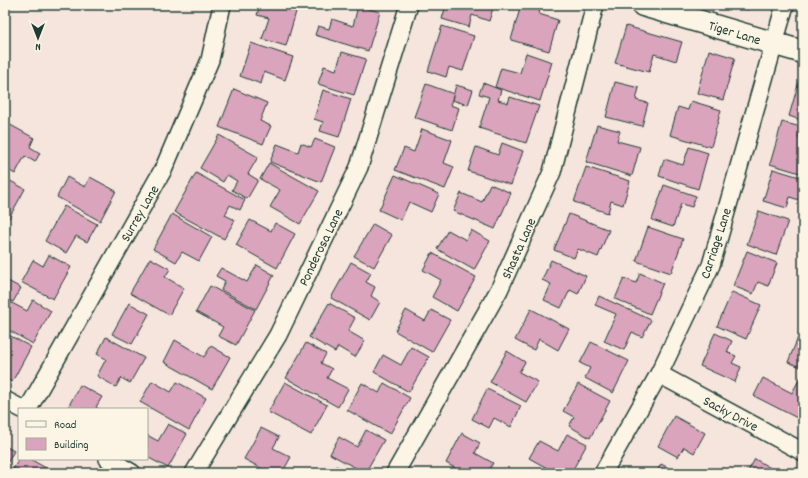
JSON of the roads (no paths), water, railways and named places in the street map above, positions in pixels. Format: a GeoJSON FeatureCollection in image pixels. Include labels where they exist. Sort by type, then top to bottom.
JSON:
{"type":"FeatureCollection","features":[{"type":"Feature","properties":{"kind":"street","name":"Surrey Lane"},"geometry":{"type":"LineString","coordinates":[[29,408],[164,168],[210,60],[222,5]]}},
{"type":"Feature","properties":{"kind":"street","name":"Ponderosa Lane"},"geometry":{"type":"LineString","coordinates":[[194,473],[278,335],[359,166],[409,5]]}},
{"type":"Feature","properties":{"kind":"street","name":"Shasta Lane"},"geometry":{"type":"LineString","coordinates":[[395,473],[499,290],[552,172],[595,5]]}},
{"type":"Feature","properties":{"kind":"street","name":"Tiger Lane"},"geometry":{"type":"LineString","coordinates":[[643,5],[803,52]]}},
{"type":"Feature","properties":{"kind":"street","name":"Carriage Lane"},"geometry":{"type":"LineString","coordinates":[[603,473],[659,374],[711,265],[785,5]]}},
{"type":"Feature","properties":{"kind":"street","name":"Sacky Drive"},"geometry":{"type":"LineString","coordinates":[[659,374],[803,452]]}},
{"type":"Feature","properties":{"kind":"street"},"geometry":{"type":"LineString","coordinates":[[5,400],[20,408]]}},
{"type":"Feature","properties":{"kind":"street"},"geometry":{"type":"LineString","coordinates":[[110,460],[132,473]]}}]}
